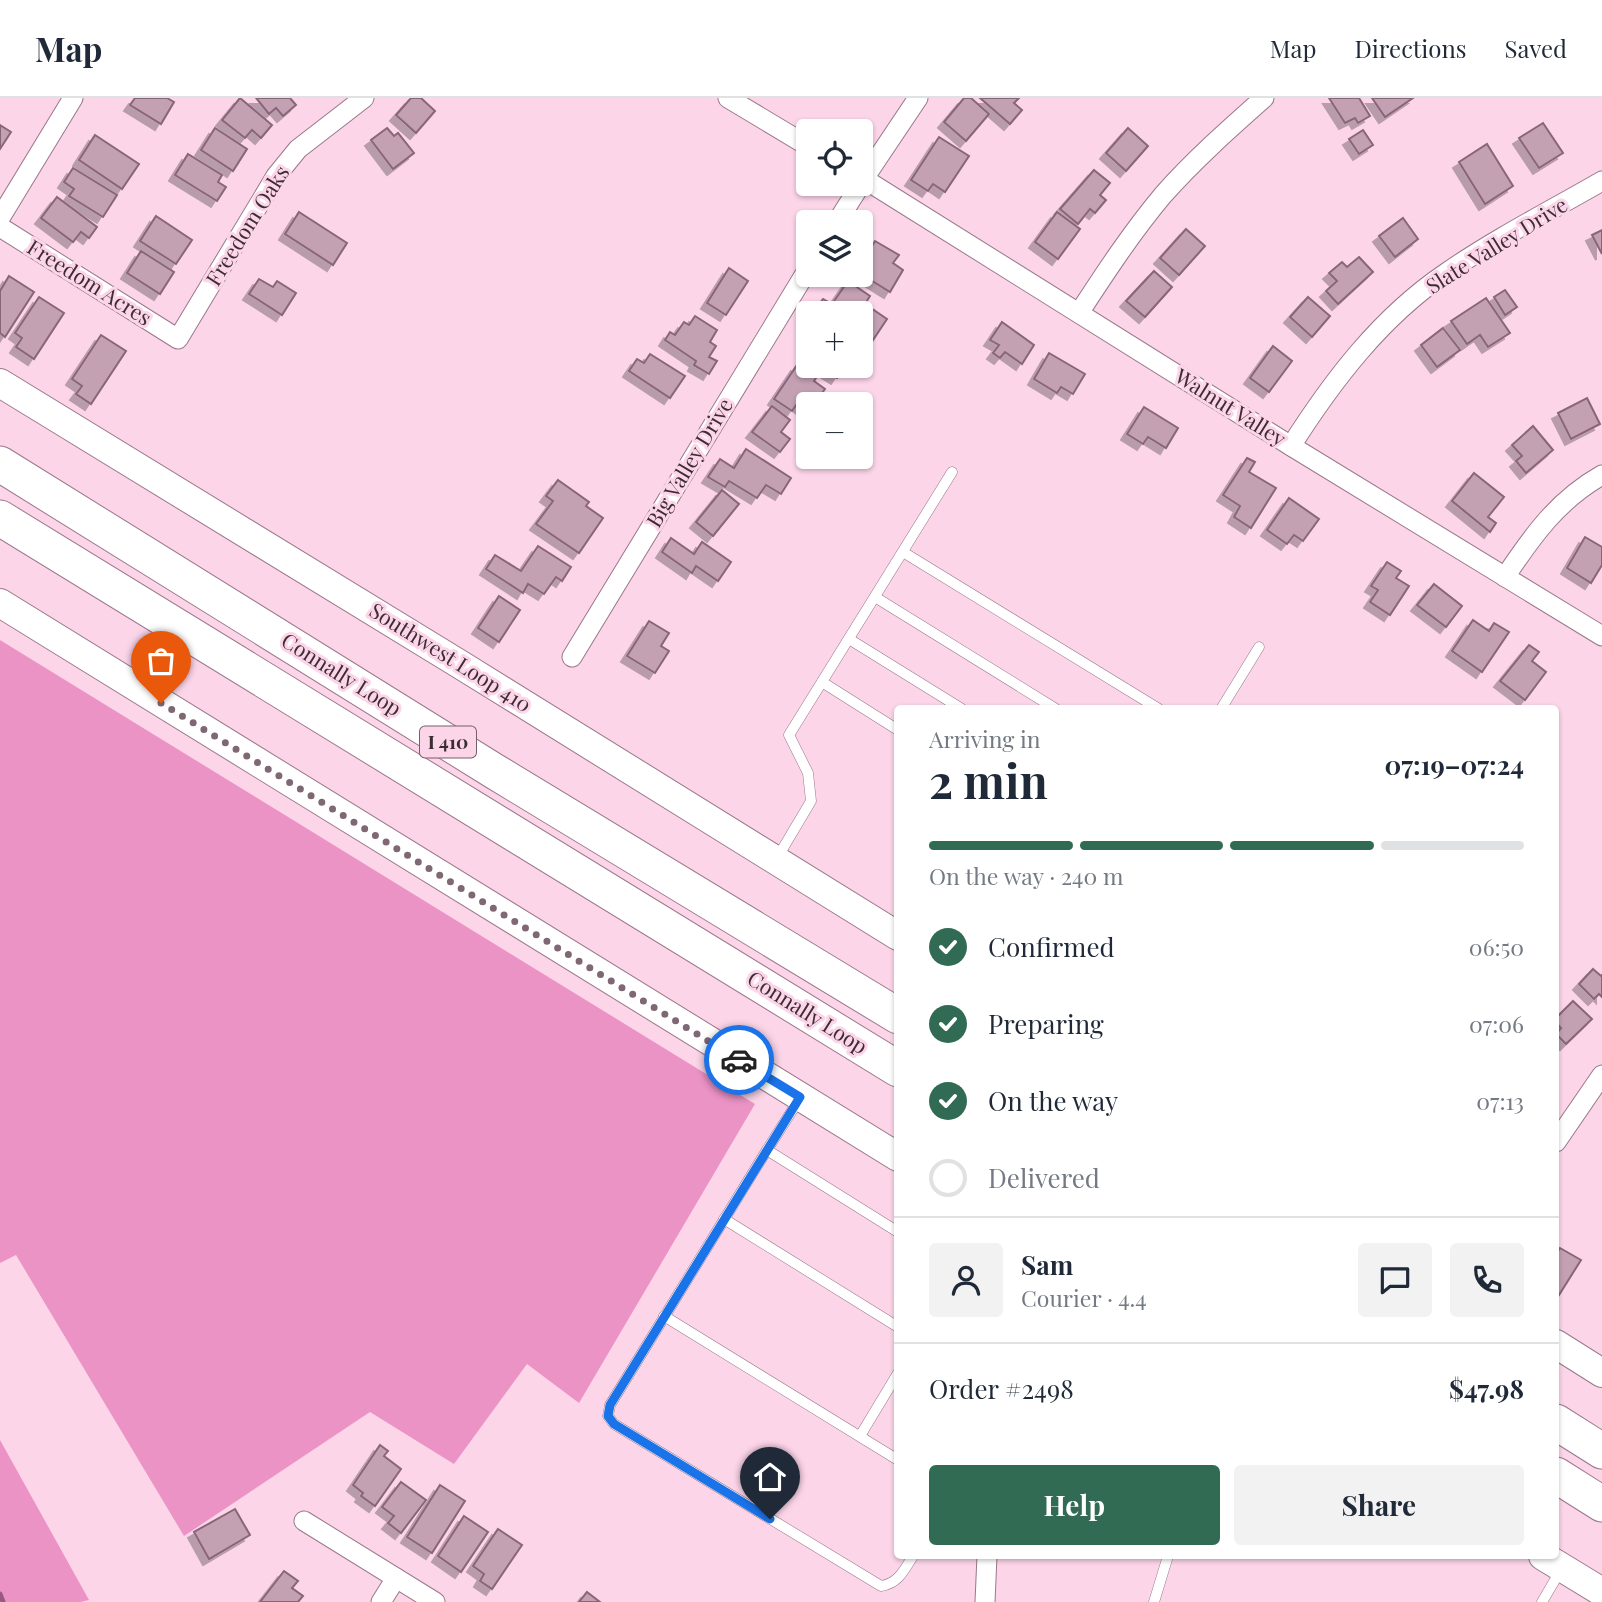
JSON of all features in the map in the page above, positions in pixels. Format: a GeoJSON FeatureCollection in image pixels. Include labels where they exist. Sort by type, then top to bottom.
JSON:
{"type":"FeatureCollection","features":[{"type":"Feature","properties":{"kind":"highway","name":"Connally Loop"},"geometry":{"type":"LineString","coordinates":[[0,464],[894,1014]]}},
{"type":"Feature","properties":{"kind":"highway","name":"Connally Loop"},"geometry":{"type":"LineString","coordinates":[[0,518],[894,1067]]}},
{"type":"Feature","properties":{"kind":"highway"},"geometry":{"type":"LineString","coordinates":[[1559,1424],[1602,1451]]}},
{"type":"Feature","properties":{"kind":"highway"},"geometry":{"type":"LineString","coordinates":[[1559,1477],[1602,1504]]}},
{"type":"Feature","properties":{"kind":"main road","name":"Southwest Loop 410"},"geometry":{"type":"LineString","coordinates":[[0,383],[894,934]]}},
{"type":"Feature","properties":{"kind":"main road"},"geometry":{"type":"LineString","coordinates":[[0,603],[894,1155]]}},
{"type":"Feature","properties":{"kind":"main road"},"geometry":{"type":"LineString","coordinates":[[1559,1346],[1602,1373]]}},
{"type":"Feature","properties":{"kind":"main road"},"geometry":{"type":"LineString","coordinates":[[1553,1562],[1602,1592]]}},
{"type":"Feature","properties":{"kind":"street"},"geometry":{"type":"LineString","coordinates":[[0,218],[74,98]]}},
{"type":"Feature","properties":{"kind":"street","name":"Freedom Oaks"},"geometry":{"type":"LineString","coordinates":[[178,339],[276,176],[298,149],[364,98]]}},
{"type":"Feature","properties":{"kind":"street"},"geometry":{"type":"LineString","coordinates":[[728,98],[796,139]]}},
{"type":"Feature","properties":{"kind":"street"},"geometry":{"type":"LineString","coordinates":[[873,165],[918,98]]}},
{"type":"Feature","properties":{"kind":"street"},"geometry":{"type":"LineString","coordinates":[[1079,313],[1114,259],[1163,196],[1219,137],[1264,98]]}},
{"type":"Feature","properties":{"kind":"street","name":"Slate Valley Drive"},"geometry":{"type":"LineString","coordinates":[[1291,446],[1335,381],[1367,342],[1404,306],[1445,274],[1478,253],[1602,181]]}},
{"type":"Feature","properties":{"kind":"street","name":"Walnut Valley"},"geometry":{"type":"LineString","coordinates":[[873,188],[1602,636]]}},
{"type":"Feature","properties":{"kind":"street","name":"Freedom Acres"},"geometry":{"type":"LineString","coordinates":[[0,227],[178,339]]}},
{"type":"Feature","properties":{"kind":"street","name":"Big Valley Drive"},"geometry":{"type":"LineString","coordinates":[[572,657],[797,287]]}},
{"type":"Feature","properties":{"kind":"street"},"geometry":{"type":"LineString","coordinates":[[1505,577],[1548,516],[1575,492],[1602,475]]}},
{"type":"Feature","properties":{"kind":"street"},"geometry":{"type":"LineString","coordinates":[[1559,1138],[1602,1076]]}},
{"type":"Feature","properties":{"kind":"street"},"geometry":{"type":"LineString","coordinates":[[304,1521],[435,1602]]}},
{"type":"Feature","properties":{"kind":"street"},"geometry":{"type":"LineString","coordinates":[[985,1602],[987,1559]]}},
{"type":"Feature","properties":{"kind":"street"},"geometry":{"type":"LineString","coordinates":[[381,1602],[396,1578]]}},
{"type":"Feature","properties":{"kind":"lane"},"geometry":{"type":"LineString","coordinates":[[776,860],[811,801],[808,773],[789,735],[952,472]]}},
{"type":"Feature","properties":{"kind":"lane"},"geometry":{"type":"LineString","coordinates":[[903,552],[1152,705]]}},
{"type":"Feature","properties":{"kind":"lane"},"geometry":{"type":"LineString","coordinates":[[875,597],[1050,705]]}},
{"type":"Feature","properties":{"kind":"lane"},"geometry":{"type":"LineString","coordinates":[[849,639],[956,705]]}},
{"type":"Feature","properties":{"kind":"lane"},"geometry":{"type":"LineString","coordinates":[[1223,705],[1259,648]]}},
{"type":"Feature","properties":{"kind":"lane"},"geometry":{"type":"LineString","coordinates":[[822,682],[894,727]]}},
{"type":"Feature","properties":{"kind":"lane"},"geometry":{"type":"LineString","coordinates":[[800,1097],[610,1405],[608,1416],[614,1424],[881,1586],[900,1578],[911,1559]]}},
{"type":"Feature","properties":{"kind":"lane"},"geometry":{"type":"LineString","coordinates":[[767,1150],[894,1229]]}},
{"type":"Feature","properties":{"kind":"lane"},"geometry":{"type":"LineString","coordinates":[[724,1219],[894,1325]]}},
{"type":"Feature","properties":{"kind":"lane"},"geometry":{"type":"LineString","coordinates":[[664,1316],[894,1457]]}},
{"type":"Feature","properties":{"kind":"lane"},"geometry":{"type":"LineString","coordinates":[[860,1436],[894,1380]]}},
{"type":"Feature","properties":{"kind":"lane"},"geometry":{"type":"LineString","coordinates":[[1154,1602],[1167,1559]]}},
{"type":"Feature","properties":{"kind":"lane"},"geometry":{"type":"LineString","coordinates":[[1542,1602],[1553,1562]]}},
{"type":"Feature","properties":{"kind":"shaded area"},"geometry":{"type":"Polygon","coordinates":[[[0,640],[755,1104],[579,1403],[527,1364],[454,1464],[370,1412],[184,1536],[16,1255],[0,1263],[0,640]]]}},
{"type":"Feature","properties":{"kind":"shaded area"},"geometry":{"type":"Polygon","coordinates":[[[0,1440],[89,1600],[0,1602],[0,1440]]]}},
{"type":"Feature","properties":{"kind":"building"},"geometry":{"type":"Polygon","coordinates":[[[135,98],[167,98],[174,102],[161,124],[130,105],[135,98]]]}},
{"type":"Feature","properties":{"kind":"building"},"geometry":{"type":"Polygon","coordinates":[[[240,98],[272,125],[261,138],[252,130],[245,138],[222,120],[240,98]]]}},
{"type":"Feature","properties":{"kind":"building"},"geometry":{"type":"Polygon","coordinates":[[[256,98],[290,98],[296,105],[283,116],[276,108],[269,114],[256,98]]]}},
{"type":"Feature","properties":{"kind":"building"},"geometry":{"type":"Polygon","coordinates":[[[411,98],[421,98],[435,111],[416,133],[396,115],[411,98]]]}},
{"type":"Feature","properties":{"kind":"building"},"geometry":{"type":"Polygon","coordinates":[[[964,98],[971,98],[989,114],[966,141],[944,122],[964,98]]]}},
{"type":"Feature","properties":{"kind":"building"},"geometry":{"type":"Polygon","coordinates":[[[980,98],[1019,98],[1014,103],[1022,110],[1010,124],[980,98]]]}},
{"type":"Feature","properties":{"kind":"building"},"geometry":{"type":"Polygon","coordinates":[[[1329,98],[1359,98],[1370,116],[1358,123],[1355,118],[1345,123],[1329,98]]]}},
{"type":"Feature","properties":{"kind":"building"},"geometry":{"type":"Polygon","coordinates":[[[1372,98],[1413,98],[1385,117],[1372,98]]]}},
{"type":"Feature","properties":{"kind":"building"},"geometry":{"type":"Polygon","coordinates":[[[1543,123],[1563,153],[1539,168],[1519,138],[1543,123]]]}},
{"type":"Feature","properties":{"kind":"building"},"geometry":{"type":"Polygon","coordinates":[[[0,125],[11,132],[0,149],[0,125]]]}},
{"type":"Feature","properties":{"kind":"building"},"geometry":{"type":"Polygon","coordinates":[[[215,128],[247,149],[233,171],[201,150],[215,128]]]}},
{"type":"Feature","properties":{"kind":"building"},"geometry":{"type":"Polygon","coordinates":[[[387,128],[394,136],[398,133],[414,153],[393,169],[371,140],[387,128]]]}},
{"type":"Feature","properties":{"kind":"building"},"geometry":{"type":"Polygon","coordinates":[[[1128,128],[1148,146],[1126,171],[1106,153],[1128,128]]]}},
{"type":"Feature","properties":{"kind":"building"},"geometry":{"type":"Polygon","coordinates":[[[1363,130],[1373,145],[1359,154],[1349,139],[1363,130]]]}},
{"type":"Feature","properties":{"kind":"building"},"geometry":{"type":"Polygon","coordinates":[[[95,135],[139,164],[122,189],[79,160],[95,135]]]}},
{"type":"Feature","properties":{"kind":"building"},"geometry":{"type":"Polygon","coordinates":[[[939,137],[969,156],[945,192],[933,184],[928,191],[911,180],[939,137]]]}},
{"type":"Feature","properties":{"kind":"building"},"geometry":{"type":"Polygon","coordinates":[[[1487,144],[1513,186],[1485,204],[1459,162],[1487,144]]]}},
{"type":"Feature","properties":{"kind":"building"},"geometry":{"type":"Polygon","coordinates":[[[188,154],[222,175],[218,182],[226,187],[217,201],[175,175],[188,154]]]}},
{"type":"Feature","properties":{"kind":"building"},"geometry":{"type":"Polygon","coordinates":[[[73,168],[117,195],[103,217],[69,196],[74,189],[64,182],[73,168]]]}},
{"type":"Feature","properties":{"kind":"building"},"geometry":{"type":"Polygon","coordinates":[[[1094,170],[1110,183],[1100,195],[1106,200],[1095,213],[1090,209],[1078,224],[1060,209],[1094,170]]]}},
{"type":"Feature","properties":{"kind":"building"},"geometry":{"type":"Polygon","coordinates":[[[57,197],[97,227],[89,238],[81,232],[73,242],[41,218],[57,197]]]}},
{"type":"Feature","properties":{"kind":"building"},"geometry":{"type":"Polygon","coordinates":[[[299,212],[347,243],[333,265],[285,234],[299,212]]]}},
{"type":"Feature","properties":{"kind":"building"},"geometry":{"type":"Polygon","coordinates":[[[1057,212],[1080,229],[1058,259],[1035,242],[1057,212]]]}},
{"type":"Feature","properties":{"kind":"building"},"geometry":{"type":"Polygon","coordinates":[[[156,216],[192,240],[176,264],[140,241],[156,216]]]}},
{"type":"Feature","properties":{"kind":"building"},"geometry":{"type":"Polygon","coordinates":[[[1403,218],[1418,239],[1395,257],[1379,236],[1403,218]]]}},
{"type":"Feature","properties":{"kind":"building"},"geometry":{"type":"Polygon","coordinates":[[[1186,229],[1205,246],[1179,275],[1160,258],[1186,229]]]}},
{"type":"Feature","properties":{"kind":"building"},"geometry":{"type":"Polygon","coordinates":[[[1602,230],[1602,254],[1592,235],[1602,230]]]}},
{"type":"Feature","properties":{"kind":"building"},"geometry":{"type":"Polygon","coordinates":[[[875,241],[899,255],[893,263],[903,270],[890,292],[873,281],[875,241]]]}},
{"type":"Feature","properties":{"kind":"building"},"geometry":{"type":"Polygon","coordinates":[[[141,251],[174,272],[160,294],[127,273],[141,251]]]}},
{"type":"Feature","properties":{"kind":"building"},"geometry":{"type":"Polygon","coordinates":[[[1359,257],[1373,272],[1338,304],[1326,291],[1337,281],[1329,273],[1342,262],[1347,267],[1359,257]]]}},
{"type":"Feature","properties":{"kind":"building"},"geometry":{"type":"Polygon","coordinates":[[[729,268],[748,281],[726,315],[707,303],[729,268]]]}},
{"type":"Feature","properties":{"kind":"building"},"geometry":{"type":"Polygon","coordinates":[[[1154,271],[1172,287],[1145,317],[1126,301],[1154,271]]]}},
{"type":"Feature","properties":{"kind":"building"},"geometry":{"type":"Polygon","coordinates":[[[9,276],[34,292],[5,337],[0,333],[0,291],[9,276]]]}},
{"type":"Feature","properties":{"kind":"building"},"geometry":{"type":"Polygon","coordinates":[[[259,279],[273,287],[277,281],[296,293],[282,315],[249,294],[259,279]]]}},
{"type":"Feature","properties":{"kind":"building"},"geometry":{"type":"Polygon","coordinates":[[[844,287],[857,287],[870,296],[867,301],[834,301],[844,287]]]}},
{"type":"Feature","properties":{"kind":"building"},"geometry":{"type":"Polygon","coordinates":[[[1505,290],[1517,307],[1505,315],[1494,297],[1505,290]]]}},
{"type":"Feature","properties":{"kind":"building"},"geometry":{"type":"Polygon","coordinates":[[[39,297],[64,313],[34,359],[16,347],[22,338],[15,333],[39,297]]]}},
{"type":"Feature","properties":{"kind":"building"},"geometry":{"type":"Polygon","coordinates":[[[1308,297],[1330,316],[1312,337],[1290,317],[1308,297]]]}},
{"type":"Feature","properties":{"kind":"building"},"geometry":{"type":"Polygon","coordinates":[[[1486,298],[1510,333],[1488,347],[1480,335],[1467,344],[1451,321],[1486,298]]]}},
{"type":"Feature","properties":{"kind":"building"},"geometry":{"type":"Polygon","coordinates":[[[873,309],[887,319],[873,340],[873,309]]]}},
{"type":"Feature","properties":{"kind":"building"},"geometry":{"type":"Polygon","coordinates":[[[695,316],[717,330],[710,342],[716,346],[709,357],[717,361],[709,374],[694,365],[696,361],[665,340],[670,332],[675,335],[684,322],[689,325],[695,316]]]}},
{"type":"Feature","properties":{"kind":"building"},"geometry":{"type":"Polygon","coordinates":[[[1002,322],[1034,345],[1022,364],[1005,352],[1000,358],[993,353],[999,345],[990,340],[1002,322]]]}},
{"type":"Feature","properties":{"kind":"building"},"geometry":{"type":"Polygon","coordinates":[[[1443,328],[1460,350],[1437,367],[1421,345],[1443,328]]]}},
{"type":"Feature","properties":{"kind":"building"},"geometry":{"type":"Polygon","coordinates":[[[101,335],[126,351],[91,404],[76,394],[82,386],[72,379],[101,335]]]}},
{"type":"Feature","properties":{"kind":"building"},"geometry":{"type":"Polygon","coordinates":[[[1273,346],[1292,361],[1269,392],[1250,378],[1273,346]]]}},
{"type":"Feature","properties":{"kind":"building"},"geometry":{"type":"Polygon","coordinates":[[[1049,353],[1085,374],[1073,394],[1061,387],[1057,393],[1034,379],[1049,353]]]}},
{"type":"Feature","properties":{"kind":"building"},"geometry":{"type":"Polygon","coordinates":[[[650,354],[685,376],[670,398],[629,371],[637,359],[644,363],[650,354]]]}},
{"type":"Feature","properties":{"kind":"building"},"geometry":{"type":"Polygon","coordinates":[[[796,366],[796,378],[816,378],[814,381],[825,389],[823,392],[796,392],[796,405],[792,411],[774,399],[796,366]]]}},
{"type":"Feature","properties":{"kind":"building"},"geometry":{"type":"Polygon","coordinates":[[[1587,398],[1600,424],[1571,439],[1558,413],[1587,398]]]}},
{"type":"Feature","properties":{"kind":"building"},"geometry":{"type":"Polygon","coordinates":[[[772,406],[790,420],[781,432],[790,439],[780,452],[752,432],[772,406]]]}},
{"type":"Feature","properties":{"kind":"building"},"geometry":{"type":"Polygon","coordinates":[[[1144,407],[1178,428],[1166,448],[1148,437],[1143,444],[1127,434],[1144,407]]]}},
{"type":"Feature","properties":{"kind":"building"},"geometry":{"type":"Polygon","coordinates":[[[1533,426],[1553,450],[1526,473],[1516,461],[1522,456],[1512,445],[1533,426]]]}},
{"type":"Feature","properties":{"kind":"building"},"geometry":{"type":"Polygon","coordinates":[[[746,449],[791,478],[781,494],[766,485],[757,498],[729,481],[725,487],[708,477],[720,459],[734,468],[746,449]]]}},
{"type":"Feature","properties":{"kind":"building"},"geometry":{"type":"Polygon","coordinates":[[[1247,458],[1255,462],[1249,472],[1276,488],[1251,528],[1234,517],[1240,506],[1223,495],[1247,458]]]}},
{"type":"Feature","properties":{"kind":"building"},"geometry":{"type":"Polygon","coordinates":[[[1474,473],[1504,497],[1488,517],[1496,523],[1490,532],[1452,501],[1474,473]]]}},
{"type":"Feature","properties":{"kind":"building"},"geometry":{"type":"Polygon","coordinates":[[[558,480],[589,502],[586,506],[603,518],[579,553],[536,524],[553,501],[546,496],[558,480]]]}},
{"type":"Feature","properties":{"kind":"building"},"geometry":{"type":"Polygon","coordinates":[[[722,490],[739,504],[713,536],[696,522],[722,490]]]}},
{"type":"Feature","properties":{"kind":"building"},"geometry":{"type":"Polygon","coordinates":[[[1289,498],[1319,519],[1303,541],[1294,535],[1287,544],[1267,530],[1289,498]]]}},
{"type":"Feature","properties":{"kind":"building"},"geometry":{"type":"Polygon","coordinates":[[[1585,537],[1602,547],[1602,565],[1591,583],[1567,568],[1585,537]]]}},
{"type":"Feature","properties":{"kind":"building"},"geometry":{"type":"Polygon","coordinates":[[[671,538],[694,554],[702,542],[731,562],[718,581],[696,566],[692,573],[662,552],[671,538]]]}},
{"type":"Feature","properties":{"kind":"building"},"geometry":{"type":"Polygon","coordinates":[[[538,546],[571,567],[562,581],[556,577],[544,594],[528,584],[523,593],[486,569],[495,555],[521,571],[538,546]]]}},
{"type":"Feature","properties":{"kind":"building"},"geometry":{"type":"Polygon","coordinates":[[[1387,562],[1401,571],[1396,578],[1409,586],[1390,615],[1370,602],[1378,590],[1371,586],[1387,562]]]}},
{"type":"Feature","properties":{"kind":"building"},"geometry":{"type":"Polygon","coordinates":[[[1434,584],[1462,606],[1446,627],[1417,605],[1434,584]]]}},
{"type":"Feature","properties":{"kind":"building"},"geometry":{"type":"Polygon","coordinates":[[[499,596],[520,610],[499,642],[478,628],[499,596]]]}},
{"type":"Feature","properties":{"kind":"building"},"geometry":{"type":"Polygon","coordinates":[[[1473,620],[1489,631],[1494,623],[1509,632],[1482,672],[1452,651],[1473,620]]]}},
{"type":"Feature","properties":{"kind":"building"},"geometry":{"type":"Polygon","coordinates":[[[649,621],[669,633],[661,646],[669,651],[655,673],[627,656],[649,621]]]}},
{"type":"Feature","properties":{"kind":"building"},"geometry":{"type":"Polygon","coordinates":[[[1529,645],[1539,652],[1532,661],[1546,672],[1525,700],[1500,681],[1529,645]]]}},
{"type":"Feature","properties":{"kind":"building"},"geometry":{"type":"Polygon","coordinates":[[[1593,969],[1602,975],[1602,997],[1599,994],[1594,999],[1579,984],[1593,969]]]}},
{"type":"Feature","properties":{"kind":"building"},"geometry":{"type":"Polygon","coordinates":[[[1573,1001],[1592,1019],[1566,1044],[1559,1037],[1559,1015],[1573,1001]]]}},
{"type":"Feature","properties":{"kind":"building"},"geometry":{"type":"Polygon","coordinates":[[[1559,1250],[1581,1260],[1559,1295],[1559,1250]]]}},
{"type":"Feature","properties":{"kind":"building"},"geometry":{"type":"Polygon","coordinates":[[[380,1445],[388,1451],[384,1456],[401,1469],[375,1506],[361,1496],[363,1493],[353,1485],[380,1445]]]}},
{"type":"Feature","properties":{"kind":"building"},"geometry":{"type":"Polygon","coordinates":[[[401,1482],[426,1500],[401,1533],[388,1523],[394,1516],[382,1507],[401,1482]]]}},
{"type":"Feature","properties":{"kind":"building"},"geometry":{"type":"Polygon","coordinates":[[[440,1485],[465,1501],[432,1553],[407,1537],[440,1485]]]}},
{"type":"Feature","properties":{"kind":"building"},"geometry":{"type":"Polygon","coordinates":[[[235,1509],[250,1535],[209,1559],[194,1532],[235,1509]]]}},
{"type":"Feature","properties":{"kind":"building"},"geometry":{"type":"Polygon","coordinates":[[[464,1516],[488,1532],[461,1572],[438,1556],[464,1516]]]}},
{"type":"Feature","properties":{"kind":"building"},"geometry":{"type":"Polygon","coordinates":[[[498,1529],[522,1545],[492,1589],[480,1581],[484,1574],[473,1566],[498,1529]]]}},
{"type":"Feature","properties":{"kind":"building"},"geometry":{"type":"Polygon","coordinates":[[[284,1571],[298,1581],[292,1588],[303,1596],[298,1602],[260,1602],[284,1571]]]}},
{"type":"Feature","properties":{"kind":"building"},"geometry":{"type":"Polygon","coordinates":[[[587,1592],[600,1602],[579,1602],[587,1592]]]}},
{"type":"Feature","properties":{"kind":"waterway"},"geometry":{"type":"LineString","coordinates":[[0,1594],[3,1602]]}},
{"type":"Feature","properties":{"kind":"way so far"},"geometry":{"type":"LineString","coordinates":[[161,703],[739,1060]]}},
{"type":"Feature","properties":{"kind":"route"},"geometry":{"type":"LineString","coordinates":[[739,1060],[800,1097],[610,1405],[608,1416],[614,1424],[770,1519]]}}]}
